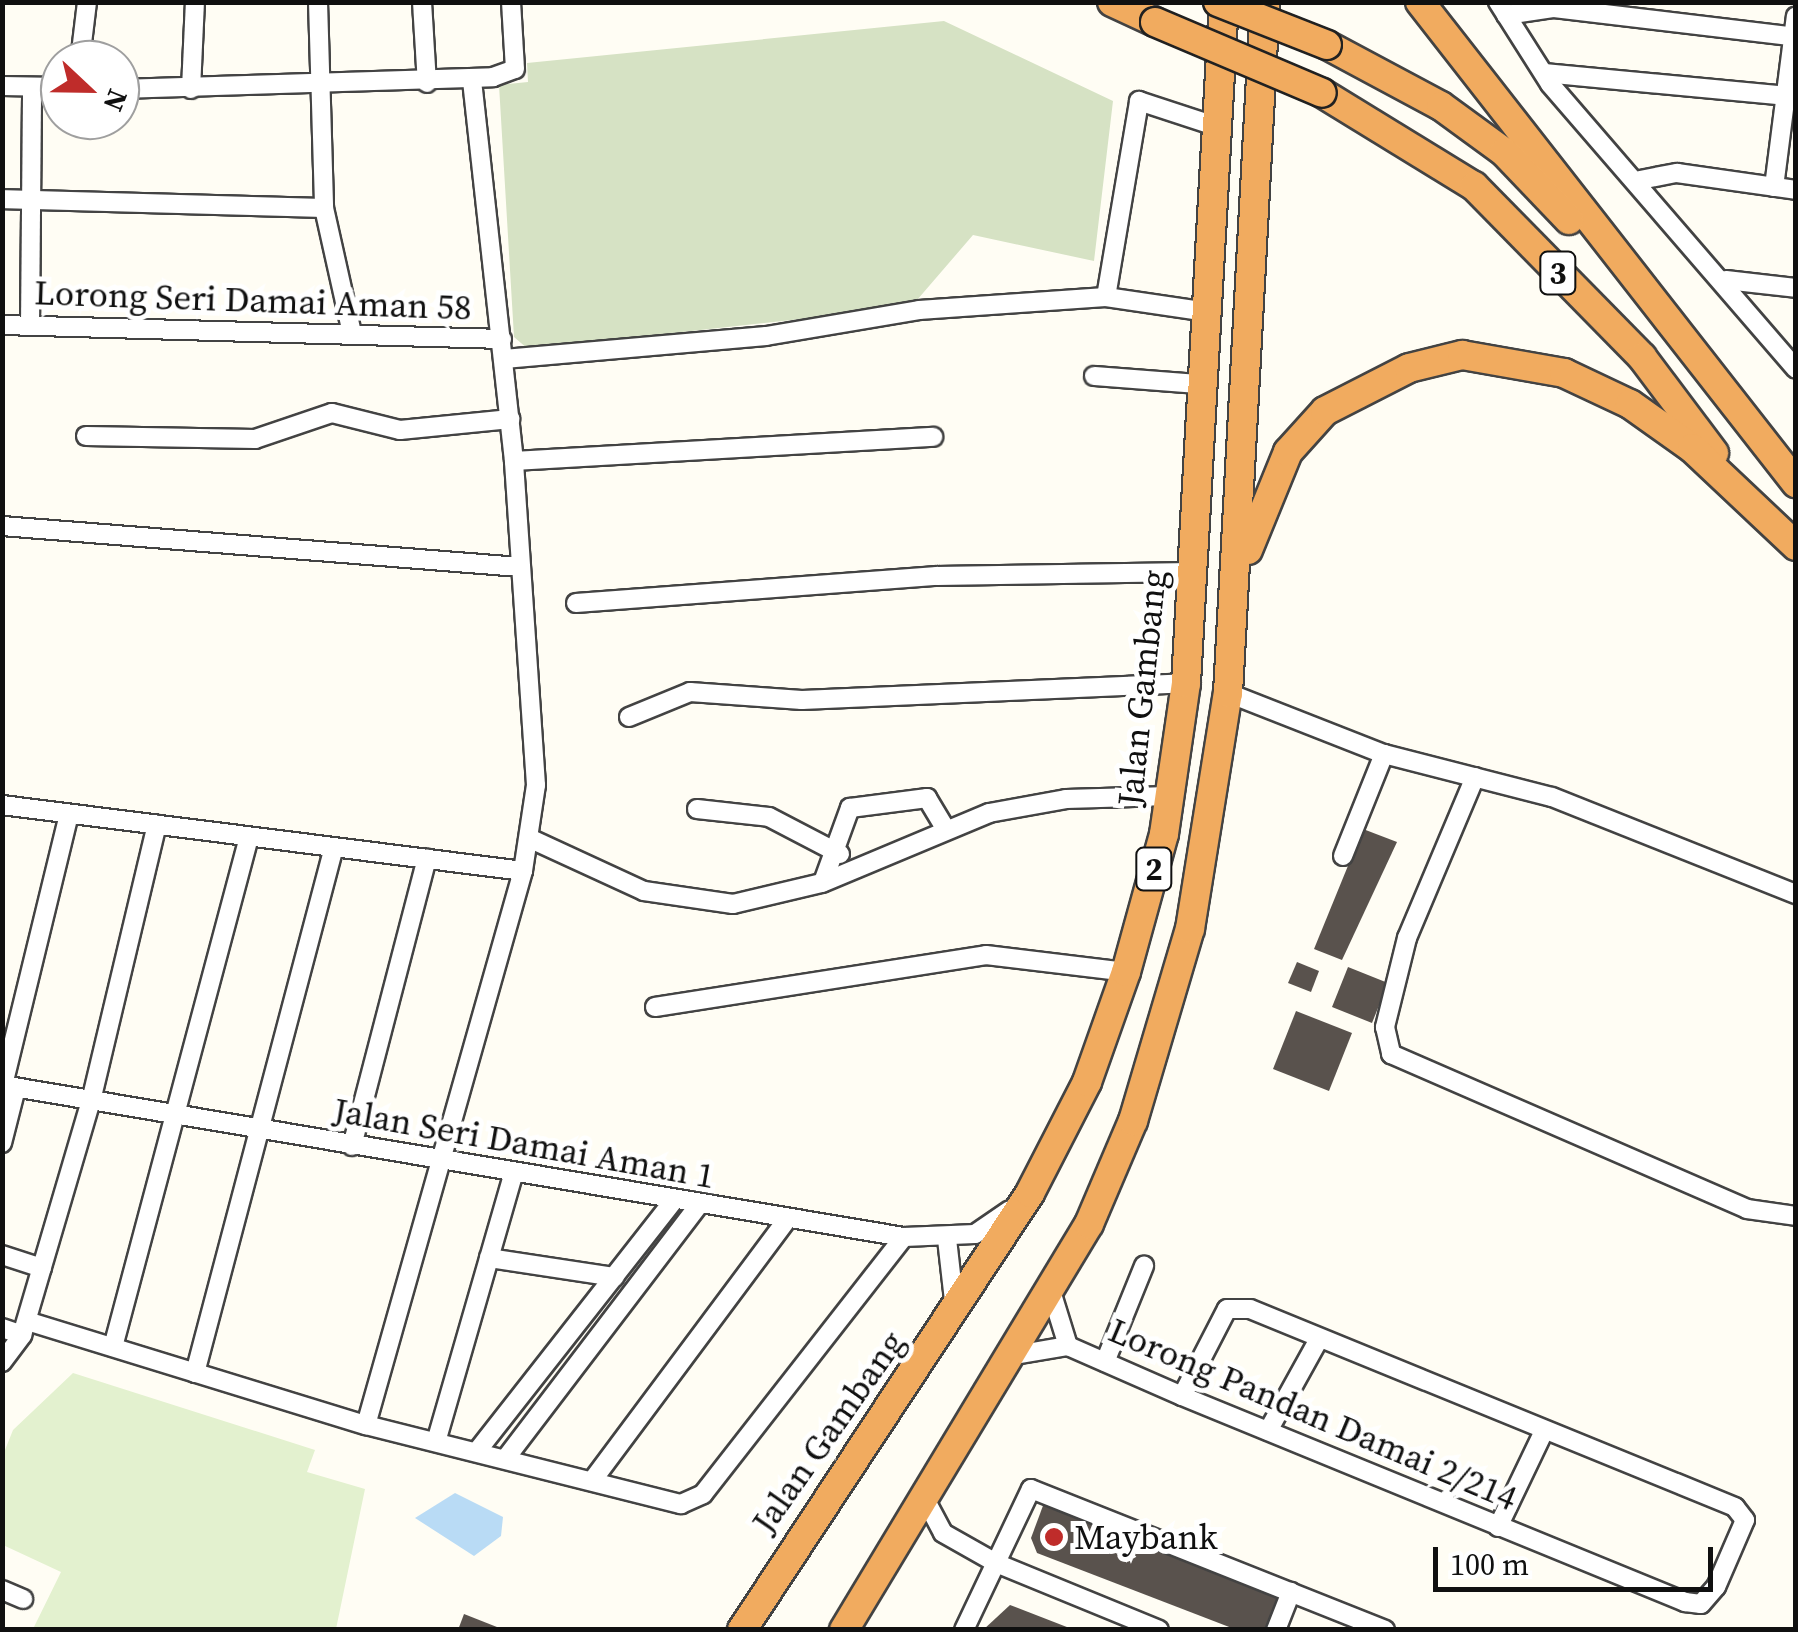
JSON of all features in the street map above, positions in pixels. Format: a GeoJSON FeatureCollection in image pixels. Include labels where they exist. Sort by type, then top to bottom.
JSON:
{"type":"FeatureCollection","features":[{"type":"Feature","properties":{"kind":"highway","name":"3"},"geometry":{"type":"LineString","coordinates":[[1112,2],[1322,93],[1474,186],[1642,357],[1751,502],[1796,546]]}},
{"type":"Feature","properties":{"kind":"highway","name":"3"},"geometry":{"type":"LineString","coordinates":[[1221,2],[1327,45],[1441,106],[1504,152],[1676,327],[1796,483]]}},
{"type":"Feature","properties":{"kind":"highway","name":"Jalan Gambang"},"geometry":{"type":"LineString","coordinates":[[742,1630],[949,1325],[1030,1193],[1086,1082],[1126,972],[1169,796],[1186,683],[1201,311],[1221,2]]}},
{"type":"Feature","properties":{"kind":"highway","name":"2"},"geometry":{"type":"LineString","coordinates":[[844,1630],[1015,1354],[1089,1224],[1162,1036],[1214,806],[1228,694],[1265,2]]}},
{"type":"Feature","properties":{"kind":"highway"},"geometry":{"type":"LineString","coordinates":[[1420,2],[1676,327]]}},
{"type":"Feature","properties":{"kind":"highway"},"geometry":{"type":"LineString","coordinates":[[1232,609],[1260,502],[1288,452],[1325,411],[1361,391],[1462,355],[1564,372],[1630,404],[1751,502]]}},
{"type":"Feature","properties":{"kind":"street"},"geometry":{"type":"LineString","coordinates":[[82,40],[87,2]]}},
{"type":"Feature","properties":{"kind":"street"},"geometry":{"type":"LineString","coordinates":[[190,89],[195,2]]}},
{"type":"Feature","properties":{"kind":"street"},"geometry":{"type":"LineString","coordinates":[[318,2],[317,86],[324,208],[352,333]]}},
{"type":"Feature","properties":{"kind":"street"},"geometry":{"type":"LineString","coordinates":[[422,2],[426,83]]}},
{"type":"Feature","properties":{"kind":"street"},"geometry":{"type":"LineString","coordinates":[[140,89],[472,81],[515,69],[511,2]]}},
{"type":"Feature","properties":{"kind":"street"},"geometry":{"type":"LineString","coordinates":[[1672,22],[1676,2]]}},
{"type":"Feature","properties":{"kind":"street"},"geometry":{"type":"LineString","coordinates":[[1793,37],[1554,5],[1502,9],[1544,73],[1726,280],[1796,369]]}},
{"type":"Feature","properties":{"kind":"street"},"geometry":{"type":"LineString","coordinates":[[1774,187],[1796,16]]}},
{"type":"Feature","properties":{"kind":"street"},"geometry":{"type":"LineString","coordinates":[[1544,73],[1788,96]]}},
{"type":"Feature","properties":{"kind":"street"},"geometry":{"type":"LineString","coordinates":[[366,1424],[523,871],[531,840],[536,786],[514,461],[472,81]]}},
{"type":"Feature","properties":{"kind":"street"},"geometry":{"type":"LineString","coordinates":[[2,86],[40,87]]}},
{"type":"Feature","properties":{"kind":"street"},"geometry":{"type":"LineString","coordinates":[[30,326],[32,87]]}},
{"type":"Feature","properties":{"kind":"street"},"geometry":{"type":"LineString","coordinates":[[1106,298],[1139,101],[1215,126]]}},
{"type":"Feature","properties":{"kind":"street"},"geometry":{"type":"LineString","coordinates":[[1640,180],[1678,173],[1796,190]]}},
{"type":"Feature","properties":{"kind":"street"},"geometry":{"type":"LineString","coordinates":[[2,199],[324,208]]}},
{"type":"Feature","properties":{"kind":"street"},"geometry":{"type":"LineString","coordinates":[[1726,280],[1796,288]]}},
{"type":"Feature","properties":{"kind":"street"},"geometry":{"type":"LineString","coordinates":[[504,359],[1106,298],[1201,311]]}},
{"type":"Feature","properties":{"kind":"street","name":"Lorong Seri Damai Aman 58"},"geometry":{"type":"LineString","coordinates":[[2,326],[502,339]]}},
{"type":"Feature","properties":{"kind":"street"},"geometry":{"type":"LineString","coordinates":[[1094,376],[1198,384]]}},
{"type":"Feature","properties":{"kind":"street"},"geometry":{"type":"LineString","coordinates":[[86,436],[255,439],[332,413],[400,430],[510,419]]}},
{"type":"Feature","properties":{"kind":"street"},"geometry":{"type":"LineString","coordinates":[[514,461],[933,437]]}},
{"type":"Feature","properties":{"kind":"street"},"geometry":{"type":"LineString","coordinates":[[2,526],[519,567]]}},
{"type":"Feature","properties":{"kind":"street"},"geometry":{"type":"LineString","coordinates":[[576,603],[937,576],[1192,572]]}},
{"type":"Feature","properties":{"kind":"street"},"geometry":{"type":"LineString","coordinates":[[629,716],[690,692],[802,700],[1186,683]]}},
{"type":"Feature","properties":{"kind":"street"},"geometry":{"type":"LineString","coordinates":[[1228,694],[1384,754],[1552,797],[1796,894]]}},
{"type":"Feature","properties":{"kind":"street"},"geometry":{"type":"LineString","coordinates":[[1344,856],[1384,754]]}},
{"type":"Feature","properties":{"kind":"street"},"geometry":{"type":"LineString","coordinates":[[1475,777],[1407,938],[1384,1027],[1391,1054],[1746,1209],[1796,1216]]}},
{"type":"Feature","properties":{"kind":"street"},"geometry":{"type":"LineString","coordinates":[[531,840],[679,901],[733,904],[822,884],[945,828],[1066,798],[1169,796]]}},
{"type":"Feature","properties":{"kind":"street"},"geometry":{"type":"LineString","coordinates":[[822,884],[840,854],[850,808],[927,798],[945,828]]}},
{"type":"Feature","properties":{"kind":"street"},"geometry":{"type":"LineString","coordinates":[[2,805],[523,871]]}},
{"type":"Feature","properties":{"kind":"street"},"geometry":{"type":"LineString","coordinates":[[697,810],[769,817],[840,854]]}},
{"type":"Feature","properties":{"kind":"street"},"geometry":{"type":"LineString","coordinates":[[2,1143],[7,1086],[69,814]]}},
{"type":"Feature","properties":{"kind":"street"},"geometry":{"type":"LineString","coordinates":[[2,1362],[24,1328],[91,1101],[156,825]]}},
{"type":"Feature","properties":{"kind":"street"},"geometry":{"type":"LineString","coordinates":[[113,1347],[182,1118],[249,836]]}},
{"type":"Feature","properties":{"kind":"street"},"geometry":{"type":"LineString","coordinates":[[195,1373],[263,1132],[334,847]]}},
{"type":"Feature","properties":{"kind":"street"},"geometry":{"type":"LineString","coordinates":[[352,1146],[427,859]]}},
{"type":"Feature","properties":{"kind":"street"},"geometry":{"type":"LineString","coordinates":[[655,1006],[986,955],[1126,972]]}},
{"type":"Feature","properties":{"kind":"street","name":"Jalan Seri Damai Aman 1"},"geometry":{"type":"LineString","coordinates":[[7,1086],[698,1206],[904,1237],[947,1239],[992,1225],[1030,1193]]}},
{"type":"Feature","properties":{"kind":"street"},"geometry":{"type":"LineString","coordinates":[[436,1442],[514,1172]]}},
{"type":"Feature","properties":{"kind":"street"},"geometry":{"type":"LineString","coordinates":[[478,1450],[673,1201]]}},
{"type":"Feature","properties":{"kind":"street"},"geometry":{"type":"LineString","coordinates":[[506,1458],[698,1206]]}},
{"type":"Feature","properties":{"kind":"street"},"geometry":{"type":"LineString","coordinates":[[592,1481],[787,1219]]}},
{"type":"Feature","properties":{"kind":"street"},"geometry":{"type":"LineString","coordinates":[[2,1328],[24,1328],[113,1347],[366,1424],[681,1504],[703,1494],[904,1237]]}},
{"type":"Feature","properties":{"kind":"street"},"geometry":{"type":"LineString","coordinates":[[947,1239],[958,1273],[949,1325]]}},
{"type":"Feature","properties":{"kind":"street"},"geometry":{"type":"LineString","coordinates":[[2,1255],[42,1268]]}},
{"type":"Feature","properties":{"kind":"street"},"geometry":{"type":"LineString","coordinates":[[489,1258],[614,1276]]}},
{"type":"Feature","properties":{"kind":"street"},"geometry":{"type":"LineString","coordinates":[[1104,1362],[1144,1266]]}},
{"type":"Feature","properties":{"kind":"street","name":"Lorong Pandan Damai 2/214"},"geometry":{"type":"LineString","coordinates":[[1051,1291],[1068,1346]]}},
{"type":"Feature","properties":{"kind":"street"},"geometry":{"type":"LineString","coordinates":[[1182,1396],[1234,1306],[1544,1431],[1498,1527]]}},
{"type":"Feature","properties":{"kind":"street"},"geometry":{"type":"LineString","coordinates":[[1268,1431],[1319,1339]]}},
{"type":"Feature","properties":{"kind":"street","name":"Lorong Pandan Damai 2/214"},"geometry":{"type":"LineString","coordinates":[[1015,1354],[1068,1346],[1498,1527],[1701,1604],[1742,1511],[1544,1431]]}},
{"type":"Feature","properties":{"kind":"street"},"geometry":{"type":"LineString","coordinates":[[964,1630],[1031,1489],[1385,1630]]}},
{"type":"Feature","properties":{"kind":"street"},"geometry":{"type":"LineString","coordinates":[[924,1500],[943,1532],[996,1563],[1159,1630]]}},
{"type":"Feature","properties":{"kind":"street"},"geometry":{"type":"LineString","coordinates":[[2,1590],[22,1599]]}},
{"type":"Feature","properties":{"kind":"street"},"geometry":{"type":"LineString","coordinates":[[1276,1630],[1291,1592]]}},
{"type":"Feature","properties":{"kind":"green space"},"geometry":{"type":"Polygon","coordinates":[[[944,21],[1113,101],[1094,261],[973,235],[911,307],[528,349],[514,337],[499,85],[528,82],[527,63],[944,21]]]}},
{"type":"Feature","properties":{"kind":"green space"},"geometry":{"type":"Polygon","coordinates":[[[73,1373],[315,1450],[307,1472],[365,1489],[336,1629],[33,1629],[61,1572],[3,1545],[3,1455],[13,1430],[73,1373]]]}},
{"type":"Feature","properties":{"kind":"water"},"geometry":{"type":"Polygon","coordinates":[[[455,1493],[503,1517],[501,1536],[474,1556],[415,1518],[455,1493]]]}},
{"type":"Feature","properties":{"kind":"building"},"geometry":{"type":"Polygon","coordinates":[[[1363,829],[1397,842],[1342,960],[1314,949],[1363,829]]]}},
{"type":"Feature","properties":{"kind":"building"},"geometry":{"type":"Polygon","coordinates":[[[1297,962],[1319,971],[1311,992],[1288,983],[1297,962]]]}},
{"type":"Feature","properties":{"kind":"building"},"geometry":{"type":"Polygon","coordinates":[[[1348,967],[1388,983],[1372,1023],[1332,1007],[1348,967]]]}},
{"type":"Feature","properties":{"kind":"building"},"geometry":{"type":"Polygon","coordinates":[[[1296,1011],[1352,1033],[1329,1091],[1273,1069],[1296,1011]]]}},
{"type":"Feature","properties":{"kind":"building"},"geometry":{"type":"Polygon","coordinates":[[[1044,1503],[1280,1595],[1268,1630],[1237,1630],[1037,1553],[1031,1538],[1044,1503]]]}},
{"type":"Feature","properties":{"kind":"building"},"geometry":{"type":"Polygon","coordinates":[[[1010,1605],[1072,1629],[1072,1630],[983,1630],[1010,1605]]]}},
{"type":"Feature","properties":{"kind":"building"},"geometry":{"type":"Polygon","coordinates":[[[464,1614],[502,1629],[502,1630],[458,1630],[464,1614]]]}},
{"type":"Feature","properties":{"kind":"place","name":"Maybank"},"geometry":{"type":"Point","coordinates":[1054,1537]}}]}
